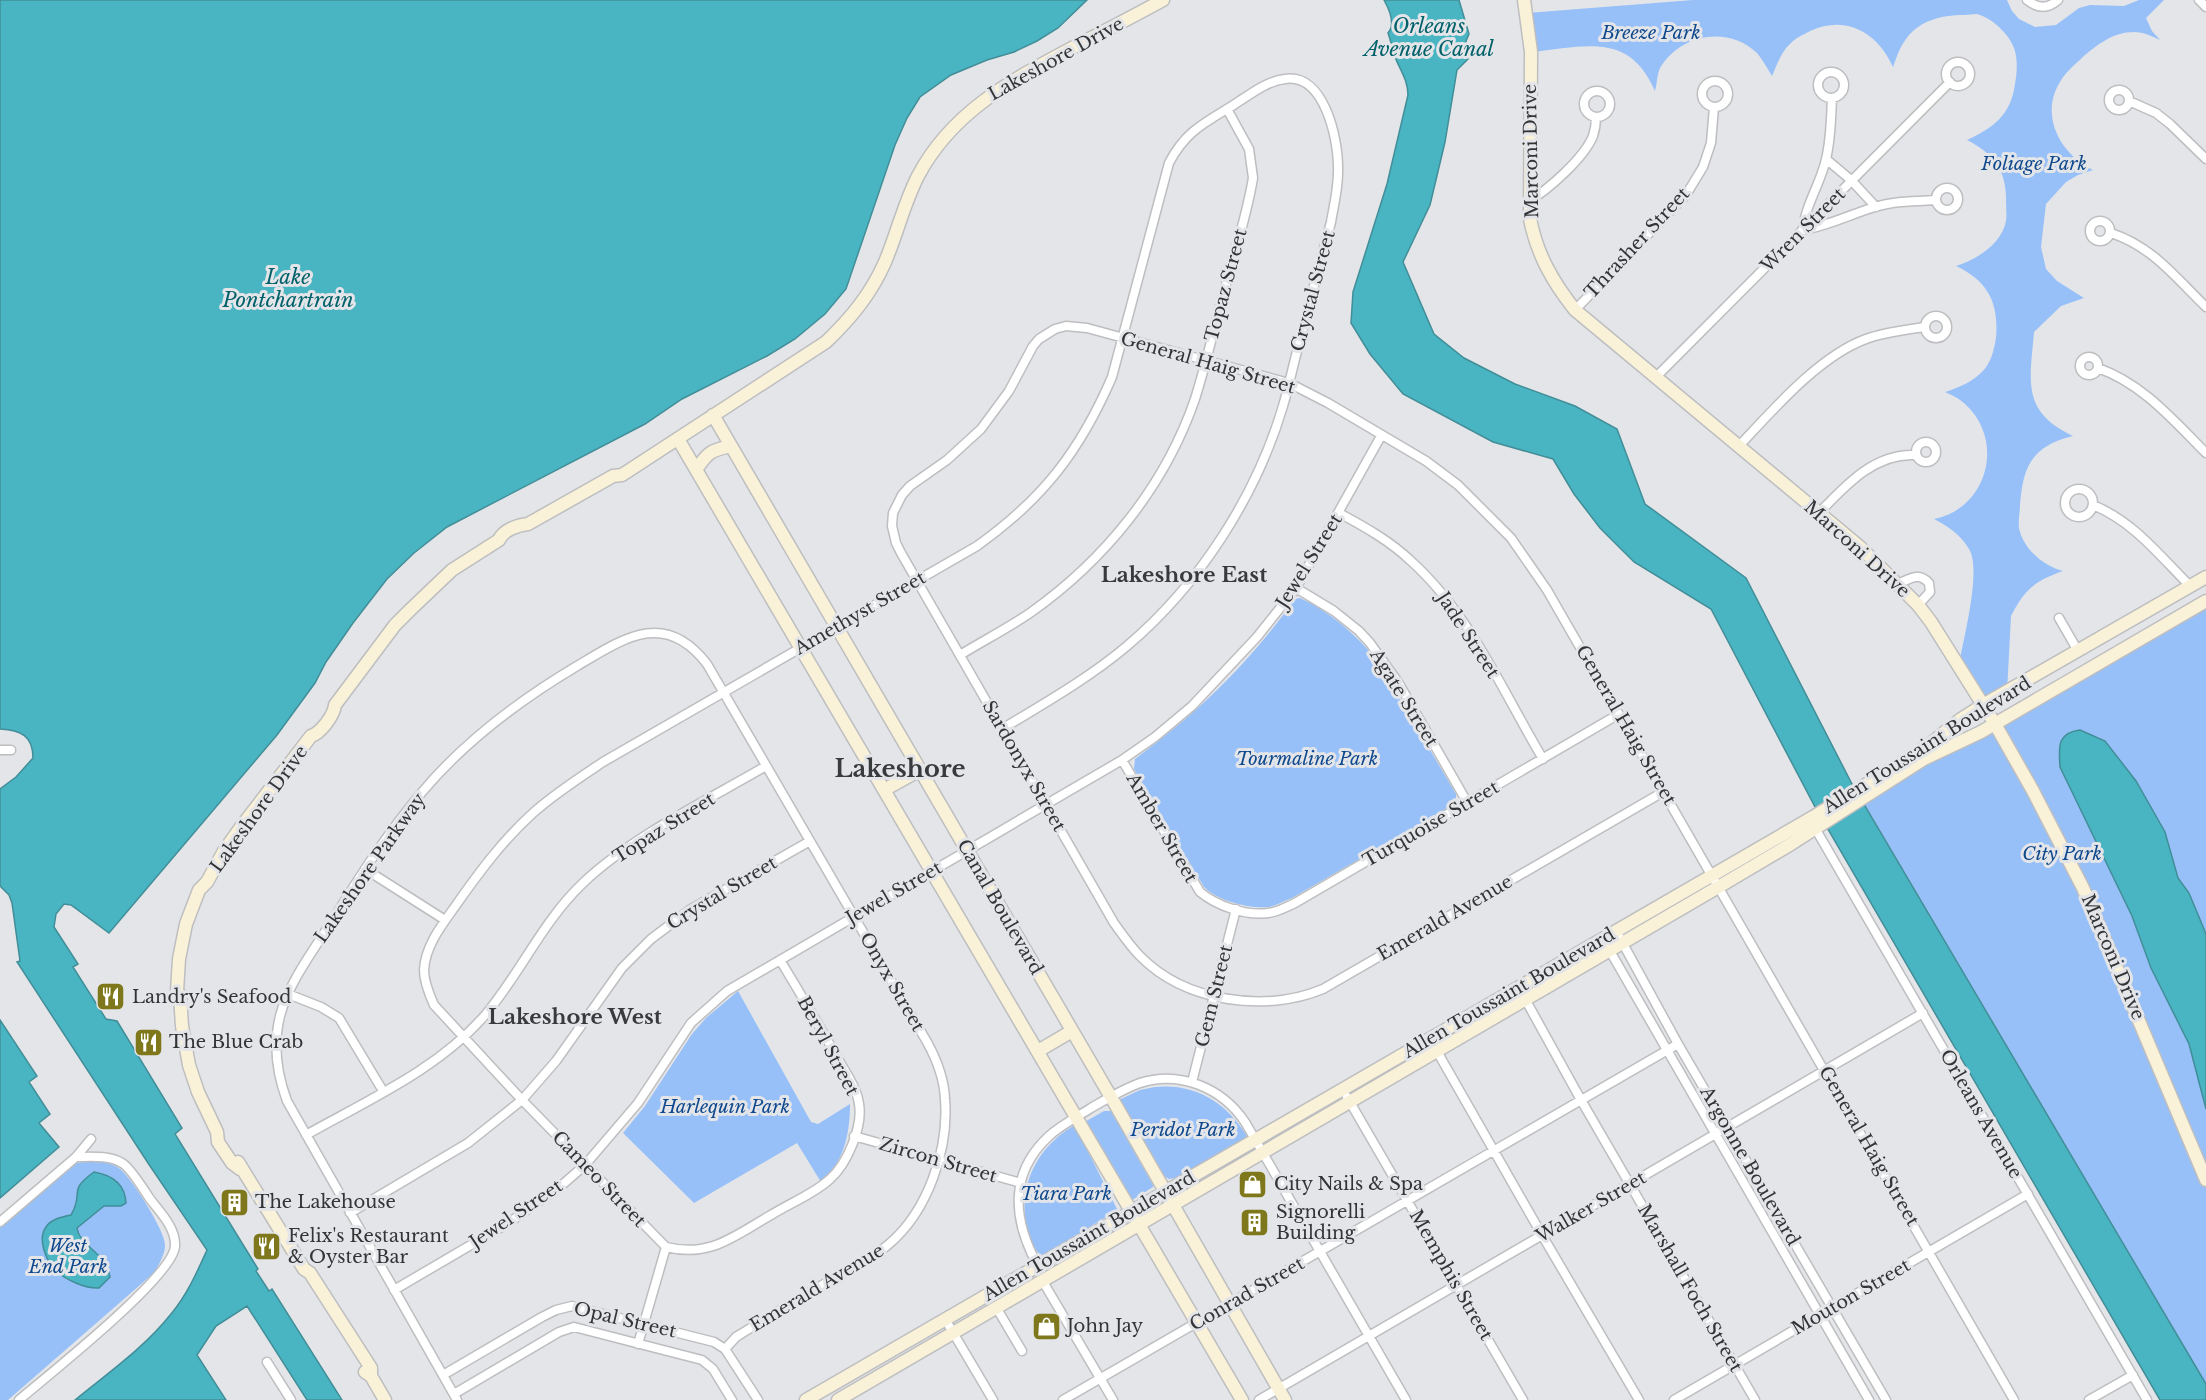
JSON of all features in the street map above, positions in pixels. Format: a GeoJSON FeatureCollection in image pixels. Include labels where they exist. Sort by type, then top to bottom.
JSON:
{"type":"FeatureCollection","features":[{"type":"Feature","properties":{"kind":"street","name":"Lakeshore Drive"},"geometry":{"type":"LineString","coordinates":[[386,1399],[371,1376],[371,1368],[338,1323],[310,1273],[304,1269],[240,1169],[232,1163],[218,1142],[217,1132],[198,1092],[189,1065],[182,1026],[180,995],[176,985],[186,924],[199,890],[207,882],[241,827],[311,736],[311,729],[329,706],[335,705],[395,625],[452,570],[499,540],[505,541],[523,531],[528,524],[613,476],[621,475],[826,342],[866,299],[877,279],[918,176],[948,133],[988,96],[1163,0]]}},
{"type":"Feature","properties":{"kind":"street","name":"Marconi Drive"},"geometry":{"type":"LineString","coordinates":[[1524,0],[1531,52],[1529,201],[1534,238],[1544,264],[1560,292],[1575,310],[1860,546],[1918,605],[1946,643],[1995,724],[2083,888],[2206,1180]]}},
{"type":"Feature","properties":{"kind":"street"},"geometry":{"type":"LineString","coordinates":[[2027,0],[2038,7],[2045,7],[2058,0]]}},
{"type":"Feature","properties":{"kind":"street"},"geometry":{"type":"LineString","coordinates":[[2199,0],[2206,8]]}},
{"type":"Feature","properties":{"kind":"street","name":"Crystal Street"},"geometry":{"type":"LineString","coordinates":[[1002,729],[1075,684],[1127,646],[1149,626],[1216,545],[1243,501],[1272,438],[1289,383],[1331,222],[1337,192],[1338,168],[1334,137],[1318,96],[1308,84],[1293,78],[1275,81],[1227,109]]}},
{"type":"Feature","properties":{"kind":"street","name":"Wren Street"},"geometry":{"type":"LineString","coordinates":[[1656,377],[1950,82]]}},
{"type":"Feature","properties":{"kind":"street"},"geometry":{"type":"LineString","coordinates":[[1832,98],[1826,159],[1804,215],[1803,230],[1876,207],[1907,201],[1936,200]]}},
{"type":"Feature","properties":{"kind":"street"},"geometry":{"type":"LineString","coordinates":[[2129,101],[2156,113],[2206,159]]}},
{"type":"Feature","properties":{"kind":"street","name":"Thrasher Street"},"geometry":{"type":"LineString","coordinates":[[1575,310],[1690,190],[1703,167],[1711,143],[1714,107]]}},
{"type":"Feature","properties":{"kind":"street","name":"Amethyst Street"},"geometry":{"type":"LineString","coordinates":[[462,1038],[434,1005],[424,968],[430,947],[445,920],[475,877],[515,831],[558,792],[603,762],[977,546],[1022,510],[1050,481],[1088,429],[1112,377],[1124,339],[1169,163],[1179,145],[1192,131],[1227,109]]}},
{"type":"Feature","properties":{"kind":"street","name":"Topaz Street"},"geometry":{"type":"LineString","coordinates":[[960,655],[1021,619],[1081,572],[1123,528],[1167,461],[1194,399],[1253,178],[1249,149],[1227,109]]}},
{"type":"Feature","properties":{"kind":"street"},"geometry":{"type":"LineString","coordinates":[[1529,201],[1553,182],[1587,148],[1593,137],[1596,117]]}},
{"type":"Feature","properties":{"kind":"street"},"geometry":{"type":"LineString","coordinates":[[1826,159],[1851,180],[1876,207]]}},
{"type":"Feature","properties":{"kind":"street"},"geometry":{"type":"LineString","coordinates":[[2111,233],[2128,238],[2149,251],[2206,307]]}},
{"type":"Feature","properties":{"kind":"street","name":"General Haig Street"},"geometry":{"type":"LineString","coordinates":[[902,495],[910,486],[947,460],[981,429],[1009,391],[1032,346],[1055,329],[1066,326],[1087,328],[1289,383],[1426,461],[1458,485],[1511,538],[1548,590],[2014,1400]]}},
{"type":"Feature","properties":{"kind":"street"},"geometry":{"type":"LineString","coordinates":[[1738,447],[1786,396],[1844,350],[1881,334],[1925,327]]}},
{"type":"Feature","properties":{"kind":"street"},"geometry":{"type":"LineString","coordinates":[[2098,368],[2135,386],[2206,453]]}},
{"type":"Feature","properties":{"kind":"street","name":"Canal Boulevard"},"geometry":{"type":"LineString","coordinates":[[713,415],[838,626],[1282,1394]]}},
{"type":"Feature","properties":{"kind":"street","name":"Jewel Street"},"geometry":{"type":"LineString","coordinates":[[394,1290],[510,1222],[562,1185],[585,1165],[638,1103],[691,1023],[727,991],[1122,760],[1155,737],[1215,684],[1257,638],[1296,588],[1381,436]]}},
{"type":"Feature","properties":{"kind":"street"},"geometry":{"type":"LineString","coordinates":[[678,439],[1242,1400]]}},
{"type":"Feature","properties":{"kind":"street"},"geometry":{"type":"LineString","coordinates":[[696,470],[706,455],[730,446]]}},
{"type":"Feature","properties":{"kind":"street"},"geometry":{"type":"LineString","coordinates":[[1818,513],[1867,469],[1906,454],[1915,455]]}},
{"type":"Feature","properties":{"kind":"street","name":"Sardonyx Street"},"geometry":{"type":"LineString","coordinates":[[902,495],[893,513],[893,534],[901,554],[1127,942],[1141,957],[1170,978],[1214,996]]}},
{"type":"Feature","properties":{"kind":"street"},"geometry":{"type":"LineString","coordinates":[[2093,505],[2129,524],[2190,586]]}},
{"type":"Feature","properties":{"kind":"street","name":"Jade Street"},"geometry":{"type":"LineString","coordinates":[[1339,513],[1397,549],[1413,562],[1442,594],[1469,632],[1543,759]]}},
{"type":"Feature","properties":{"kind":"street"},"geometry":{"type":"LineString","coordinates":[[1898,584],[1915,576],[1923,577],[1929,583],[1930,592],[1918,605]]}},
{"type":"Feature","properties":{"kind":"street","name":"Allen Toussaint Boulevard"},"geometry":{"type":"LineString","coordinates":[[1619,937],[1713,874],[1816,824],[1983,705],[2206,577]]}},
{"type":"Feature","properties":{"kind":"street","name":"Agate Street"},"geometry":{"type":"LineString","coordinates":[[1296,588],[1334,611],[1355,627],[1370,643],[1398,682],[1467,802]]}},
{"type":"Feature","properties":{"kind":"street","name":"Allen Toussaint Boulevard"},"geometry":{"type":"LineString","coordinates":[[1865,791],[1923,759],[1995,724],[2206,601]]}},
{"type":"Feature","properties":{"kind":"street"},"geometry":{"type":"LineString","coordinates":[[2059,618],[2078,651]]}},
{"type":"Feature","properties":{"kind":"street","name":"Lakeshore Parkway"},"geometry":{"type":"LineString","coordinates":[[455,1397],[287,1101],[278,1066],[277,1035],[280,1016],[288,994],[365,869],[424,789],[470,743],[525,699],[621,641],[636,634],[647,633],[668,635],[679,639],[700,654],[724,692]]}},
{"type":"Feature","properties":{"kind":"street"},"geometry":{"type":"LineString","coordinates":[[2038,674],[2050,692]]}},
{"type":"Feature","properties":{"kind":"street","name":"Onyx Street"},"geometry":{"type":"LineString","coordinates":[[724,692],[927,1042],[938,1065],[943,1083],[946,1112],[938,1160]]}},
{"type":"Feature","properties":{"kind":"street","name":"Turquoise Street"},"geometry":{"type":"LineString","coordinates":[[1236,909],[1254,913],[1280,910],[1619,714]]}},
{"type":"Feature","properties":{"kind":"street"},"geometry":{"type":"LineString","coordinates":[[0,750],[11,750]]}},
{"type":"Feature","properties":{"kind":"street","name":"Amber Street"},"geometry":{"type":"LineString","coordinates":[[1122,760],[1200,892],[1208,899],[1236,909]]}},
{"type":"Feature","properties":{"kind":"street","name":"Topaz Street"},"geometry":{"type":"LineString","coordinates":[[306,1135],[435,1060],[462,1038],[485,1014],[543,930],[583,883],[636,842],[766,766]]}},
{"type":"Feature","properties":{"kind":"street"},"geometry":{"type":"LineString","coordinates":[[884,790],[920,770]]}},
{"type":"Feature","properties":{"kind":"street","name":"Emerald Avenue"},"geometry":{"type":"LineString","coordinates":[[1214,996],[1273,1002],[1308,995],[1323,989],[1663,792]]}},
{"type":"Feature","properties":{"kind":"street","name":"Orleans Avenue"},"geometry":{"type":"LineString","coordinates":[[1816,824],[2147,1400]]}},
{"type":"Feature","properties":{"kind":"street","name":"Crystal Street"},"geometry":{"type":"LineString","coordinates":[[350,1214],[468,1143],[522,1100],[572,1040],[622,968],[651,939],[691,909],[810,841]]}},
{"type":"Feature","properties":{"kind":"street","name":"Allen Toussaint Boulevard"},"geometry":{"type":"LineString","coordinates":[[806,1400],[1519,988],[1720,886],[1778,844]]}},
{"type":"Feature","properties":{"kind":"street"},"geometry":{"type":"LineString","coordinates":[[365,869],[445,920]]}},
{"type":"Feature","properties":{"kind":"street","name":"Gem Street"},"geometry":{"type":"LineString","coordinates":[[1192,1082],[1236,909]]}},
{"type":"Feature","properties":{"kind":"street","name":"Argonne Boulevard"},"geometry":{"type":"LineString","coordinates":[[1619,937],[1678,1044],[1886,1400]]}},
{"type":"Feature","properties":{"kind":"street","name":"Allen Toussaint Boulevard"},"geometry":{"type":"LineString","coordinates":[[838,1400],[1526,999],[1606,944]]}},
{"type":"Feature","properties":{"kind":"street","name":"Argonne Boulevard"},"geometry":{"type":"LineString","coordinates":[[1606,944],[1869,1400]]}},
{"type":"Feature","properties":{"kind":"street","name":"Beryl Street"},"geometry":{"type":"LineString","coordinates":[[780,960],[858,1099],[860,1112],[854,1136]]}},
{"type":"Feature","properties":{"kind":"street","name":"Marshall Foch Street"},"geometry":{"type":"LineString","coordinates":[[1519,988],[1629,1184],[1755,1400]]}},
{"type":"Feature","properties":{"kind":"street"},"geometry":{"type":"LineString","coordinates":[[288,994],[327,1010],[339,1018],[383,1091]]}},
{"type":"Feature","properties":{"kind":"street","name":"Walker Street"},"geometry":{"type":"LineString","coordinates":[[1259,1400],[1282,1394],[1369,1336],[1923,1013]]}},
{"type":"Feature","properties":{"kind":"street"},"geometry":{"type":"LineString","coordinates":[[1038,1052],[1072,1031]]}},
{"type":"Feature","properties":{"kind":"street","name":"Cameo Street"},"geometry":{"type":"LineString","coordinates":[[462,1038],[666,1247]]}},
{"type":"Feature","properties":{"kind":"street"},"geometry":{"type":"LineString","coordinates":[[1430,1039],[1639,1400]]}},
{"type":"Feature","properties":{"kind":"street","name":"Conrad Street"},"geometry":{"type":"LineString","coordinates":[[1064,1400],[1678,1044]]}},
{"type":"Feature","properties":{"kind":"street"},"geometry":{"type":"LineString","coordinates":[[1038,1266],[1027,1247],[1020,1224],[1018,1199],[1026,1167],[1039,1146],[1057,1129],[1133,1086],[1155,1080],[1170,1079],[1192,1082],[1213,1091],[1231,1104],[1245,1122],[1406,1400]]}},
{"type":"Feature","properties":{"kind":"street","name":"Memphis Street"},"geometry":{"type":"LineString","coordinates":[[1342,1089],[1523,1400]]}},
{"type":"Feature","properties":{"kind":"street"},"geometry":{"type":"LineString","coordinates":[[1300,1114],[1307,1126]]}},
{"type":"Feature","properties":{"kind":"street"},"geometry":{"type":"LineString","coordinates":[[638,1344],[666,1247],[687,1251],[715,1246],[822,1185],[831,1178],[847,1157],[854,1136]]}},
{"type":"Feature","properties":{"kind":"street","name":"Zircon Street"},"geometry":{"type":"LineString","coordinates":[[854,1136],[1021,1183]]}},
{"type":"Feature","properties":{"kind":"street"},"geometry":{"type":"LineString","coordinates":[[0,1222],[76,1157],[91,1139]]}},
{"type":"Feature","properties":{"kind":"street"},"geometry":{"type":"LineString","coordinates":[[20,1400],[131,1304],[159,1275],[176,1249],[175,1237],[167,1221],[123,1163],[101,1157],[76,1157]]}},
{"type":"Feature","properties":{"kind":"street","name":"Emerald Avenue"},"geometry":{"type":"LineString","coordinates":[[725,1349],[736,1337],[891,1243],[917,1211],[938,1160]]}},
{"type":"Feature","properties":{"kind":"street"},"geometry":{"type":"LineString","coordinates":[[1203,1170],[1210,1183]]}},
{"type":"Feature","properties":{"kind":"street","name":"Mouton Street"},"geometry":{"type":"LineString","coordinates":[[1674,1400],[2028,1194]]}},
{"type":"Feature","properties":{"kind":"street"},"geometry":{"type":"LineString","coordinates":[[1080,1242],[1087,1254]]}},
{"type":"Feature","properties":{"kind":"street"},"geometry":{"type":"LineString","coordinates":[[1042,1280],[1113,1400]]}},
{"type":"Feature","properties":{"kind":"street"},"geometry":{"type":"LineString","coordinates":[[978,1300],[991,1310],[1022,1352]]}},
{"type":"Feature","properties":{"kind":"street","name":"Opal Street"},"geometry":{"type":"LineString","coordinates":[[443,1375],[542,1317],[564,1307],[580,1306],[707,1339],[725,1349]]}},
{"type":"Feature","properties":{"kind":"street"},"geometry":{"type":"LineString","coordinates":[[945,1319],[993,1400]]}},
{"type":"Feature","properties":{"kind":"street","name":"Opal Street"},"geometry":{"type":"LineString","coordinates":[[455,1397],[574,1327],[708,1364],[732,1400]]}},
{"type":"Feature","properties":{"kind":"street"},"geometry":{"type":"LineString","coordinates":[[725,1349],[758,1400]]}},
{"type":"Feature","properties":{"kind":"street"},"geometry":{"type":"LineString","coordinates":[[267,1362],[291,1400]]}},
{"type":"Feature","properties":{"kind":"street"},"geometry":{"type":"LineString","coordinates":[[2090,1400],[2133,1375]]}},
{"type":"Feature","properties":{"kind":"green space","name":"Foliage Park"},"geometry":{"type":"Polygon","coordinates":[[[1693,0],[2007,0],[2019,19],[2035,27],[2056,25],[2079,8],[2090,5],[2124,6],[2139,0],[2164,0],[2146,18],[2152,31],[2160,40],[2144,33],[2134,32],[2127,32],[2108,39],[2096,46],[2068,71],[2054,95],[2053,121],[2063,145],[2071,155],[2093,170],[2066,182],[2046,204],[2041,247],[2046,269],[2057,281],[2084,298],[2061,306],[2034,332],[2031,380],[2032,393],[2044,416],[2073,436],[2048,446],[2032,460],[2021,491],[2019,525],[2021,536],[2035,556],[2063,571],[2045,578],[2032,587],[2016,607],[2011,616],[2007,692],[1983,705],[1959,665],[1973,588],[1972,559],[1969,549],[1958,535],[1934,519],[1952,513],[1967,502],[1978,488],[1985,472],[1987,454],[1985,436],[1978,419],[1963,402],[1945,392],[1965,384],[1982,372],[1990,360],[1996,338],[1996,314],[1989,294],[1976,279],[1956,266],[1980,255],[1994,244],[2006,221],[2006,191],[2001,172],[1985,151],[1967,140],[1993,125],[2009,104],[2013,95],[2017,61],[2012,43],[2004,32],[1983,16],[1977,14],[1946,16],[1922,24],[1915,29],[1902,45],[1893,67],[1887,55],[1870,36],[1848,26],[1823,26],[1794,40],[1782,55],[1772,76],[1757,53],[1745,44],[1719,36],[1705,37],[1680,47],[1669,56],[1660,68],[1655,91],[1644,72],[1632,59],[1619,51],[1587,46],[1531,52],[1527,13],[1693,0]]]}},
{"type":"Feature","properties":{"kind":"green space","name":"Tourmaline Park"},"geometry":{"type":"Polygon","coordinates":[[[1300,598],[1342,624],[1377,660],[1456,794],[1456,799],[1453,805],[1292,898],[1269,907],[1243,905],[1225,900],[1204,887],[1134,769],[1135,759],[1202,705],[1260,644],[1295,599],[1300,598]]]}},
{"type":"Feature","properties":{"kind":"green space","name":"City Park"},"geometry":{"type":"Polygon","coordinates":[[[2206,601],[2206,1384],[1865,805],[1881,786],[2206,601]]]}},
{"type":"Feature","properties":{"kind":"green space","name":"Harlequin Park"},"geometry":{"type":"Polygon","coordinates":[[[738,991],[811,1122],[818,1124],[850,1104],[847,1136],[835,1166],[821,1182],[797,1143],[694,1203],[623,1133],[645,1106],[692,1034],[706,1018],[738,991]]]}},
{"type":"Feature","properties":{"kind":"green space","name":"Peridot Park"},"geometry":{"type":"Polygon","coordinates":[[[1155,1087],[1183,1088],[1208,1097],[1219,1104],[1239,1124],[1247,1136],[1246,1140],[1175,1178],[1169,1179],[1164,1176],[1121,1104],[1121,1099],[1140,1090],[1155,1087]]]}},
{"type":"Feature","properties":{"kind":"green space"},"geometry":{"type":"Polygon","coordinates":[[[1104,1111],[1111,1111],[1153,1185],[1129,1202],[1083,1123],[1104,1111]]]}},
{"type":"Feature","properties":{"kind":"green space","name":"Tiara Park"},"geometry":{"type":"Polygon","coordinates":[[[1073,1126],[1117,1209],[1042,1256],[1035,1248],[1028,1232],[1025,1216],[1027,1185],[1039,1158],[1060,1135],[1073,1126]]]}},
{"type":"Feature","properties":{"kind":"green space","name":"West End Park"},"geometry":{"type":"Polygon","coordinates":[[[98,1160],[120,1169],[139,1193],[164,1238],[163,1256],[155,1272],[8,1400],[0,1400],[0,1226],[65,1169],[77,1163],[98,1160]]]}},
{"type":"Feature","properties":{"kind":"water","name":"Lake Pontchartrain"},"geometry":{"type":"Polygon","coordinates":[[[0,0],[1087,0],[1058,28],[1037,41],[951,75],[920,97],[907,118],[895,145],[846,289],[825,314],[795,339],[767,356],[682,399],[645,424],[447,527],[414,553],[387,579],[353,623],[326,662],[315,683],[277,735],[109,933],[71,905],[64,904],[56,914],[54,927],[78,964],[73,967],[106,1019],[117,1021],[182,1128],[175,1134],[258,1269],[256,1271],[269,1291],[272,1289],[342,1400],[307,1400],[247,1306],[216,1326],[197,1355],[226,1400],[75,1400],[126,1359],[161,1326],[187,1291],[207,1250],[17,962],[20,961],[12,903],[9,895],[0,886],[0,789],[16,777],[33,758],[28,739],[20,733],[0,729],[0,0]]]}},
{"type":"Feature","properties":{"kind":"water","name":"Orleans Avenue Canal"},"geometry":{"type":"Polygon","coordinates":[[[1384,0],[1459,0],[1469,34],[1466,41],[1468,59],[1457,70],[1445,142],[1430,205],[1403,262],[1434,334],[1464,358],[1515,384],[1575,406],[1617,429],[1645,504],[1746,578],[1852,784],[2206,1384],[2206,1400],[2160,1400],[1815,807],[1711,609],[1634,562],[1600,528],[1574,494],[1553,459],[1493,442],[1403,394],[1370,354],[1351,323],[1353,292],[1387,184],[1408,95],[1388,33],[1392,21],[1384,0]]]}},
{"type":"Feature","properties":{"kind":"water"},"geometry":{"type":"Polygon","coordinates":[[[2080,730],[2105,741],[2136,781],[2165,832],[2178,878],[2189,893],[2206,934],[2206,1109],[2189,1044],[2151,968],[2132,916],[2060,767],[2060,748],[2063,738],[2067,734],[2080,730]]]}},
{"type":"Feature","properties":{"kind":"water"},"geometry":{"type":"Polygon","coordinates":[[[0,1020],[37,1076],[29,1082],[50,1114],[39,1123],[59,1147],[0,1198],[0,1020]]]}},
{"type":"Feature","properties":{"kind":"water"},"geometry":{"type":"Polygon","coordinates":[[[94,1172],[112,1178],[123,1191],[126,1203],[121,1206],[104,1206],[77,1228],[83,1240],[107,1268],[110,1277],[99,1288],[71,1281],[56,1271],[49,1262],[42,1238],[48,1224],[71,1215],[77,1201],[78,1188],[94,1172]]]}},
{"type":"Feature","properties":{"kind":"place","name":"Landry's Seafood"},"geometry":{"type":"Point","coordinates":[111,997]}},
{"type":"Feature","properties":{"kind":"place","name":"The Blue Crab"},"geometry":{"type":"Point","coordinates":[148,1042]}},
{"type":"Feature","properties":{"kind":"place","name":"City Nails & Spa"},"geometry":{"type":"Point","coordinates":[1253,1184]}},
{"type":"Feature","properties":{"kind":"place","name":"The Lakehouse"},"geometry":{"type":"Point","coordinates":[234,1202]}},
{"type":"Feature","properties":{"kind":"place","name":"Signorelli Building"},"geometry":{"type":"Point","coordinates":[1255,1222]}},
{"type":"Feature","properties":{"kind":"place","name":"Felix's Restaurant & Oyster Bar"},"geometry":{"type":"Point","coordinates":[267,1246]}},
{"type":"Feature","properties":{"kind":"place","name":"John Jay"},"geometry":{"type":"Point","coordinates":[1046,1326]}},
{"type":"Feature","properties":{"kind":"district","name":"Lakeshore East"},"geometry":{"type":"Point","coordinates":[1184,575]}},
{"type":"Feature","properties":{"kind":"district","name":"Lakeshore"},"geometry":{"type":"Point","coordinates":[900,769]}},
{"type":"Feature","properties":{"kind":"district","name":"Lakeshore West"},"geometry":{"type":"Point","coordinates":[575,1017]}},
{"type":"Feature","properties":{"kind":"park label","name":"Breeze Park"},"geometry":{"type":"Point","coordinates":[1651,33]}}]}
